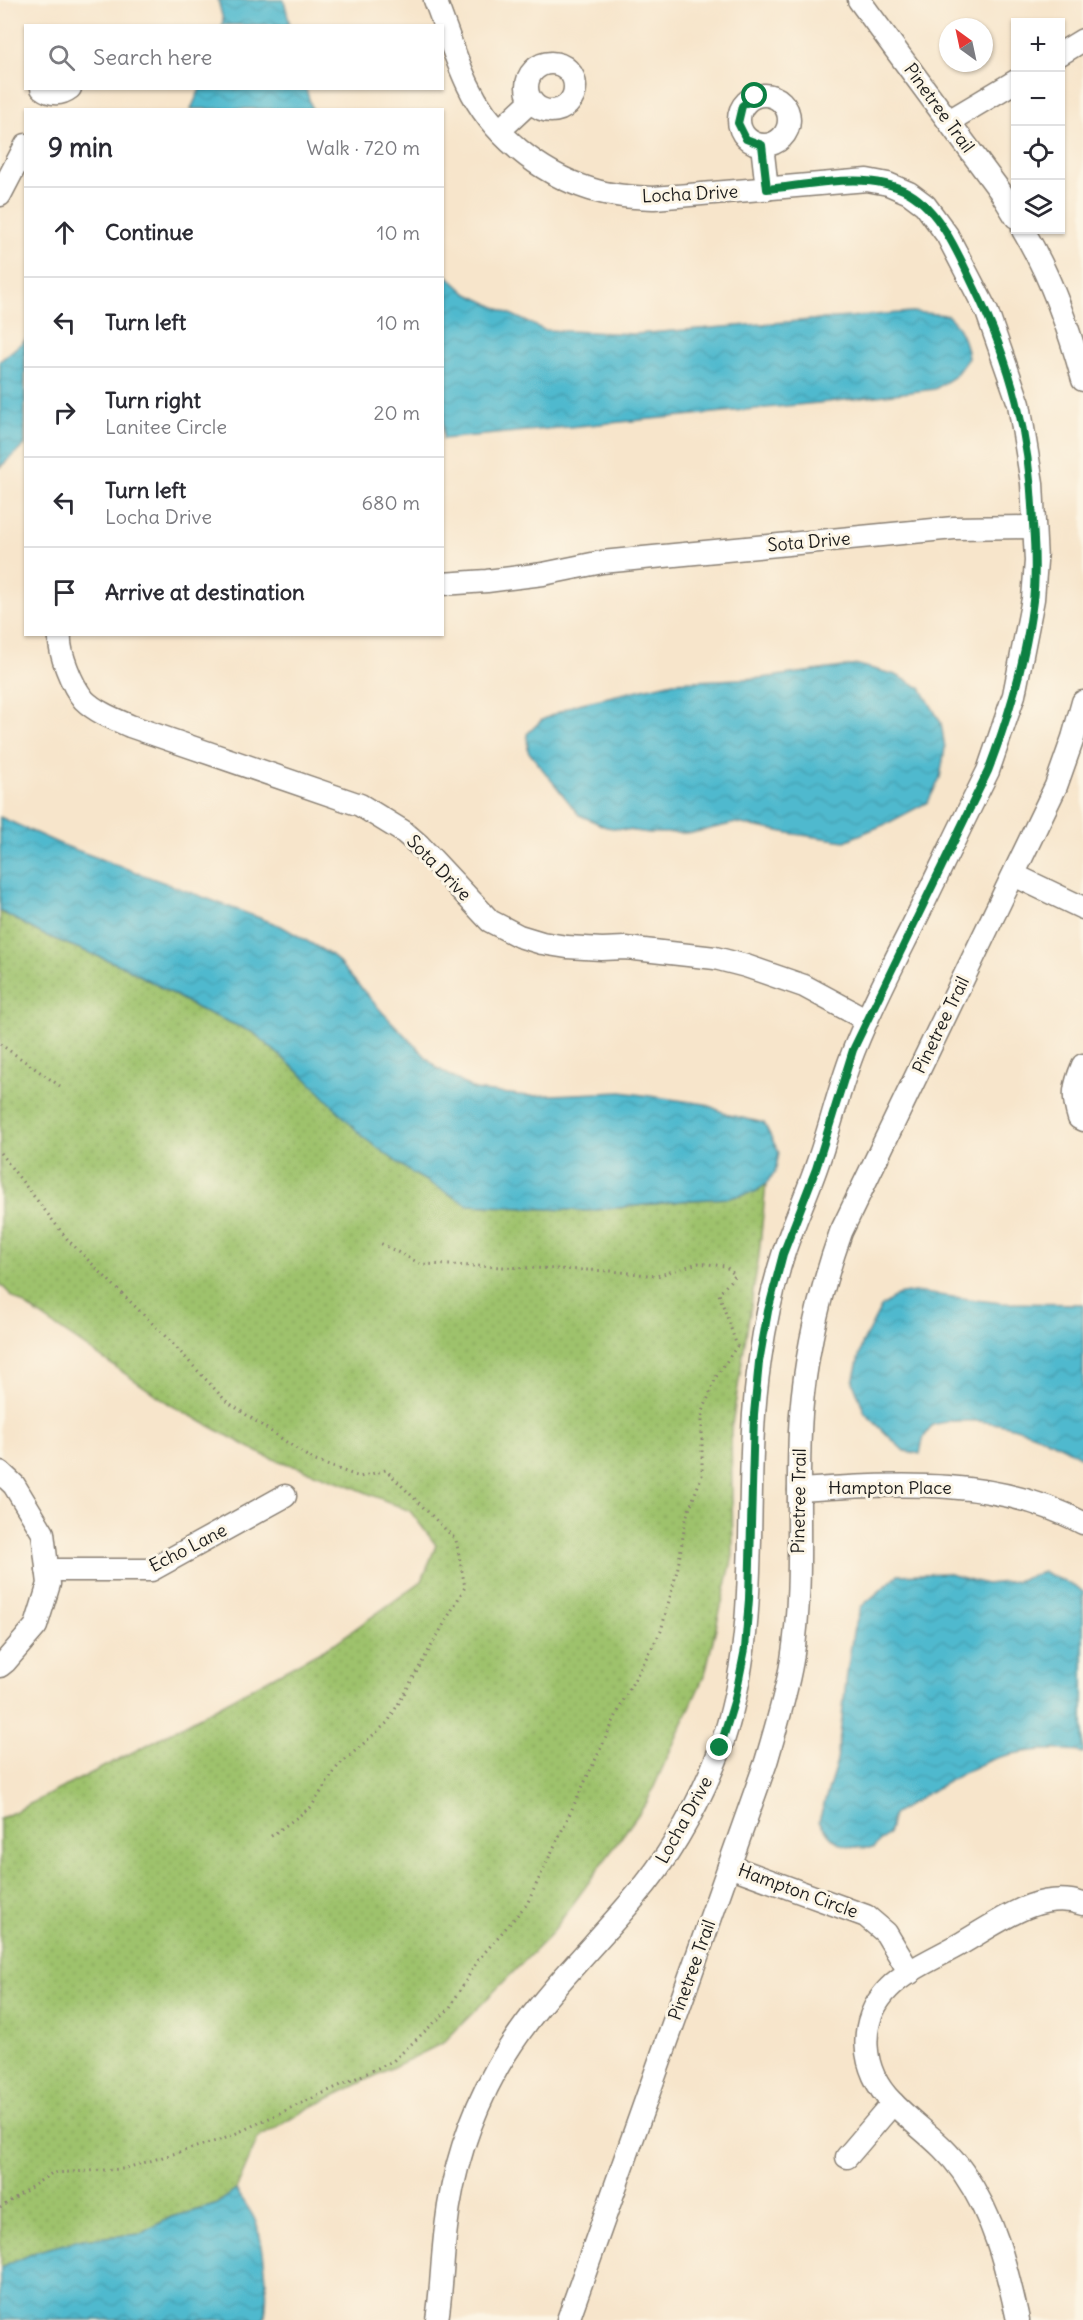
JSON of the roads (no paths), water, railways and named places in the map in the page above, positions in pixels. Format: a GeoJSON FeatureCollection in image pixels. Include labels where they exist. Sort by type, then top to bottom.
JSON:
{"type":"FeatureCollection","features":[{"type":"Feature","properties":{"kind":"street","name":"Locha Drive"},"geometry":{"type":"LineString","coordinates":[[435,0],[468,85],[480,107],[532,161],[562,178],[591,190],[654,198],[867,180],[888,184],[909,193],[925,205],[947,235],[987,312],[1019,404],[1032,483],[1036,561],[1029,627],[1003,731],[988,771],[853,1050],[816,1169],[783,1254],[768,1311],[759,1362],[754,1414],[749,1599],[745,1649],[735,1699],[720,1748],[708,1779],[685,1825],[658,1868],[544,2002],[515,2039],[496,2070],[476,2112],[460,2156],[445,2232],[442,2293],[437,2320]]}},
{"type":"Feature","properties":{"kind":"street","name":"Pinetree Trail"},"geometry":{"type":"LineString","coordinates":[[859,0],[1000,191],[1011,210]]}},
{"type":"Feature","properties":{"kind":"street"},"geometry":{"type":"LineString","coordinates":[[1065,51],[1083,40]]}},
{"type":"Feature","properties":{"kind":"street"},"geometry":{"type":"LineString","coordinates":[[949,121],[1011,84]]}},
{"type":"Feature","properties":{"kind":"street"},"geometry":{"type":"LineString","coordinates":[[500,130],[531,101]]}},
{"type":"Feature","properties":{"kind":"street"},"geometry":{"type":"LineString","coordinates":[[762,145],[767,189]]}},
{"type":"Feature","properties":{"kind":"street"},"geometry":{"type":"LineString","coordinates":[[0,195],[24,149]]}},
{"type":"Feature","properties":{"kind":"street"},"geometry":{"type":"LineString","coordinates":[[1025,234],[1048,281],[1067,328],[1083,380]]}},
{"type":"Feature","properties":{"kind":"street","name":"Sota Drive"},"geometry":{"type":"LineString","coordinates":[[444,584],[465,584],[543,574],[602,562],[954,528],[1034,526]]}},
{"type":"Feature","properties":{"kind":"street","name":"Sota Drive"},"geometry":{"type":"LineString","coordinates":[[60,636],[59,644],[73,680],[84,699],[105,715],[129,726],[360,805],[404,832],[490,921],[519,936],[567,947],[627,948],[715,958],[804,986],[867,1020]]}},
{"type":"Feature","properties":{"kind":"street","name":"Pinetree Trail"},"geometry":{"type":"LineString","coordinates":[[568,2320],[766,1762],[782,1711],[792,1659],[797,1606],[801,1415],[806,1365],[815,1316],[835,1250],[841,1232],[1056,786],[1083,702]]}},
{"type":"Feature","properties":{"kind":"street"},"geometry":{"type":"LineString","coordinates":[[1014,875],[1083,908]]}},
{"type":"Feature","properties":{"kind":"street"},"geometry":{"type":"LineString","coordinates":[[1083,1065],[1077,1079],[1073,1100],[1079,1118],[1083,1120]]}},
{"type":"Feature","properties":{"kind":"street"},"geometry":{"type":"LineString","coordinates":[[0,1472],[14,1485],[43,1533],[49,1584],[36,1626],[0,1666]]}},
{"type":"Feature","properties":{"kind":"street","name":"Hampton Place"},"geometry":{"type":"LineString","coordinates":[[799,1490],[901,1484],[947,1486],[992,1492],[1036,1504],[1083,1523]]}},
{"type":"Feature","properties":{"kind":"street","name":"Echo Lane"},"geometry":{"type":"LineString","coordinates":[[47,1570],[151,1570],[285,1496]]}},
{"type":"Feature","properties":{"kind":"street","name":"Hampton Circle"},"geometry":{"type":"LineString","coordinates":[[729,1866],[866,1916],[886,1933],[910,1973]]}},
{"type":"Feature","properties":{"kind":"street"},"geometry":{"type":"LineString","coordinates":[[1018,2320],[1006,2262],[982,2203],[962,2171],[937,2142],[893,2103],[879,2087],[872,2075],[866,2049],[866,2036],[880,1999],[899,1980],[910,1973],[1024,1907],[1050,1900],[1083,1904]]}},
{"type":"Feature","properties":{"kind":"street"},"geometry":{"type":"LineString","coordinates":[[847,2157],[893,2103]]}},
{"type":"Feature","properties":{"kind":"water"},"geometry":{"type":"Polygon","coordinates":[[[218,0],[284,0],[290,24],[222,24],[218,0]]]}},
{"type":"Feature","properties":{"kind":"water"},"geometry":{"type":"Polygon","coordinates":[[[200,90],[306,90],[312,108],[191,108],[200,90]]]}},
{"type":"Feature","properties":{"kind":"water"},"geometry":{"type":"Polygon","coordinates":[[[444,273],[466,293],[544,330],[635,334],[912,312],[947,315],[962,335],[968,358],[954,377],[935,389],[828,402],[444,439],[444,273]]]}},
{"type":"Feature","properties":{"kind":"water"},"geometry":{"type":"Polygon","coordinates":[[[24,341],[24,446],[0,467],[0,361],[24,341]]]}},
{"type":"Feature","properties":{"kind":"water"},"geometry":{"type":"Polygon","coordinates":[[[858,665],[896,675],[921,688],[941,723],[945,748],[940,778],[928,802],[888,823],[845,841],[736,823],[692,833],[649,833],[606,827],[579,815],[528,751],[527,734],[542,720],[574,705],[673,682],[762,678],[858,665]]]}},
{"type":"Feature","properties":{"kind":"water"},"geometry":{"type":"Polygon","coordinates":[[[0,817],[60,844],[281,926],[333,956],[383,1013],[437,1068],[475,1090],[528,1096],[622,1092],[705,1104],[729,1115],[764,1123],[779,1153],[775,1172],[766,1184],[755,1192],[729,1198],[588,1211],[468,1205],[412,1173],[364,1138],[308,1080],[254,1033],[199,1009],[125,967],[42,934],[0,911],[0,817]]]}},
{"type":"Feature","properties":{"kind":"water"},"geometry":{"type":"Polygon","coordinates":[[[914,1292],[1001,1303],[1083,1304],[1083,1458],[1030,1432],[1010,1426],[971,1421],[932,1425],[923,1439],[920,1454],[904,1451],[865,1413],[853,1382],[862,1344],[881,1307],[897,1295],[914,1292]]]}},
{"type":"Feature","properties":{"kind":"water"},"geometry":{"type":"Polygon","coordinates":[[[1043,1572],[1083,1592],[1083,1753],[1037,1750],[991,1760],[954,1778],[893,1815],[888,1834],[873,1848],[847,1846],[835,1841],[819,1821],[837,1761],[853,1632],[861,1607],[898,1575],[946,1573],[986,1584],[1016,1581],[1043,1572]]]}},
{"type":"Feature","properties":{"kind":"water"},"geometry":{"type":"Polygon","coordinates":[[[236,2190],[254,2218],[261,2240],[266,2283],[264,2320],[0,2320],[0,2268],[38,2251],[83,2239],[141,2234],[171,2217],[215,2205],[236,2190]]]}}]}
